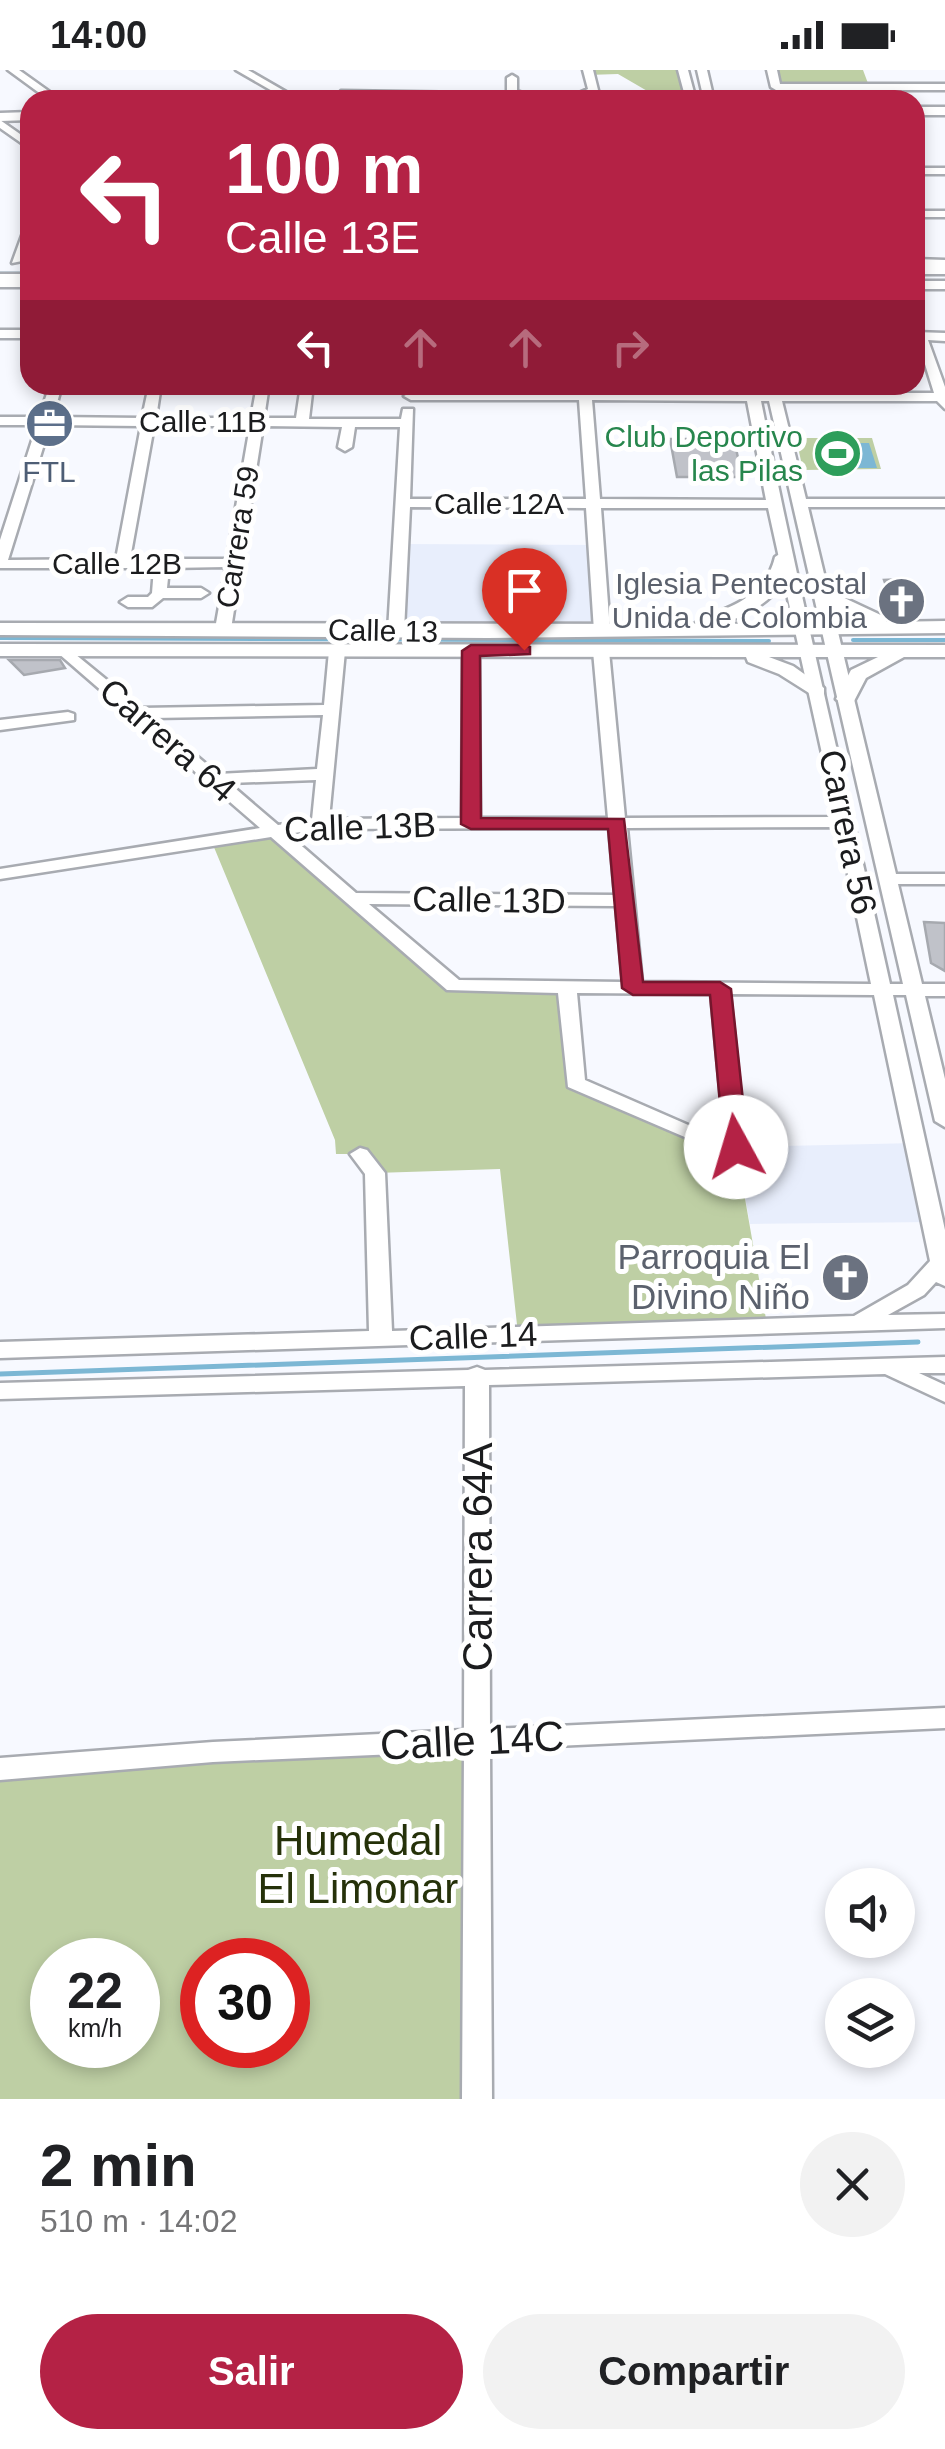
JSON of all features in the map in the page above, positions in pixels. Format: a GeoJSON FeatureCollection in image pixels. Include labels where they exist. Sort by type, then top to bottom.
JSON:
{"type":"FeatureCollection","features":[{"type":"Feature","properties":{"kind":"main road"},"geometry":{"type":"LineString","coordinates":[[673,630],[720,618],[753,602],[775,583],[784,557]]}},
{"type":"Feature","properties":{"kind":"main road"},"geometry":{"type":"LineString","coordinates":[[823,594],[870,618],[923,627]]}},
{"type":"Feature","properties":{"kind":"main road","name":"Calle 13"},"geometry":{"type":"LineString","coordinates":[[0,650],[471,651],[602,641],[673,630],[945,628]]}},
{"type":"Feature","properties":{"kind":"main road","name":"Calle 13"},"geometry":{"type":"LineString","coordinates":[[0,629],[396,630],[731,652],[941,652]]}},
{"type":"Feature","properties":{"kind":"main road"},"geometry":{"type":"LineString","coordinates":[[731,652],[786,670],[817,692]]}},
{"type":"Feature","properties":{"kind":"main road"},"geometry":{"type":"LineString","coordinates":[[846,699],[854,679],[869,666],[902,655],[941,652]]}},
{"type":"Feature","properties":{"kind":"street"},"geometry":{"type":"LineString","coordinates":[[13,70],[42,90]]}},
{"type":"Feature","properties":{"kind":"street"},"geometry":{"type":"LineString","coordinates":[[240,70],[277,90]]}},
{"type":"Feature","properties":{"kind":"street"},"geometry":{"type":"LineString","coordinates":[[772,70],[776,88],[945,87]]}},
{"type":"Feature","properties":{"kind":"street"},"geometry":{"type":"LineString","coordinates":[[868,70],[875,88]]}},
{"type":"Feature","properties":{"kind":"street"},"geometry":{"type":"LineString","coordinates":[[512,78],[512,90]]}},
{"type":"Feature","properties":{"kind":"street"},"geometry":{"type":"LineString","coordinates":[[0,121],[20,138]]}},
{"type":"Feature","properties":{"kind":"street"},"geometry":{"type":"LineString","coordinates":[[849,395],[944,400],[925,353]]}},
{"type":"Feature","properties":{"kind":"street"},"geometry":{"type":"LineString","coordinates":[[0,564],[53,395]]}},
{"type":"Feature","properties":{"kind":"street"},"geometry":{"type":"LineString","coordinates":[[122,564],[153,395]]}},
{"type":"Feature","properties":{"kind":"street","name":"Carrera 59"},"geometry":{"type":"LineString","coordinates":[[223,629],[262,395]]}},
{"type":"Feature","properties":{"kind":"street"},"geometry":{"type":"LineString","coordinates":[[302,422],[306,395]]}},
{"type":"Feature","properties":{"kind":"street"},"geometry":{"type":"LineString","coordinates":[[396,630],[410,395]]}},
{"type":"Feature","properties":{"kind":"street"},"geometry":{"type":"LineString","coordinates":[[585,395],[602,641],[633,988]]}},
{"type":"Feature","properties":{"kind":"street","name":"Carrera 56"},"geometry":{"type":"LineString","coordinates":[[753,395],[784,557],[884,990],[943,1270]]}},
{"type":"Feature","properties":{"kind":"street","name":"Carrera 56"},"geometry":{"type":"LineString","coordinates":[[774,395],[914,990],[939,1072],[945,1121]]}},
{"type":"Feature","properties":{"kind":"street","name":"Calle 11B"},"geometry":{"type":"LineString","coordinates":[[0,421],[406,423]]}},
{"type":"Feature","properties":{"kind":"street"},"geometry":{"type":"LineString","coordinates":[[345,447],[349,422]]}},
{"type":"Feature","properties":{"kind":"street","name":"Calle 12A"},"geometry":{"type":"LineString","coordinates":[[403,503],[775,504]]}},
{"type":"Feature","properties":{"kind":"street"},"geometry":{"type":"LineString","coordinates":[[800,503],[945,503]]}},
{"type":"Feature","properties":{"kind":"street"},"geometry":{"type":"LineString","coordinates":[[529,523],[530,504]]}},
{"type":"Feature","properties":{"kind":"street","name":"Calle 12B"},"geometry":{"type":"LineString","coordinates":[[0,564],[234,563]]}},
{"type":"Feature","properties":{"kind":"street"},"geometry":{"type":"LineString","coordinates":[[128,602],[152,602],[159,593],[162,564]]}},
{"type":"Feature","properties":{"kind":"street"},"geometry":{"type":"LineString","coordinates":[[159,593],[202,593]]}},
{"type":"Feature","properties":{"kind":"street","name":"Carrera 64"},"geometry":{"type":"LineString","coordinates":[[64,650],[454,986],[567,988]]}},
{"type":"Feature","properties":{"kind":"street"},"geometry":{"type":"LineString","coordinates":[[320,824],[338,651]]}},
{"type":"Feature","properties":{"kind":"street"},"geometry":{"type":"LineString","coordinates":[[471,651],[471,824]]}},
{"type":"Feature","properties":{"kind":"street"},"geometry":{"type":"LineString","coordinates":[[137,713],[332,710]]}},
{"type":"Feature","properties":{"kind":"street"},"geometry":{"type":"LineString","coordinates":[[0,726],[68,716]]}},
{"type":"Feature","properties":{"kind":"street","name":"Calle 13B"},"geometry":{"type":"LineString","coordinates":[[214,779],[326,774]]}},
{"type":"Feature","properties":{"kind":"street","name":"Calle 13B"},"geometry":{"type":"LineString","coordinates":[[0,874],[320,824],[844,822]]}},
{"type":"Feature","properties":{"kind":"street"},"geometry":{"type":"LineString","coordinates":[[888,879],[945,879]]}},
{"type":"Feature","properties":{"kind":"street","name":"Calle 13D"},"geometry":{"type":"LineString","coordinates":[[352,898],[625,901]]}},
{"type":"Feature","properties":{"kind":"street"},"geometry":{"type":"LineString","coordinates":[[720,989],[736,1147],[722,1146],[575,1083],[567,988],[945,990]]}},
{"type":"Feature","properties":{"kind":"street"},"geometry":{"type":"LineString","coordinates":[[360,1154],[375,1173],[380,1339]]}},
{"type":"Feature","properties":{"kind":"street"},"geometry":{"type":"LineString","coordinates":[[846,1324],[905,1298],[943,1270]]}},
{"type":"Feature","properties":{"kind":"street","name":"Calle 14"},"geometry":{"type":"LineString","coordinates":[[0,1350],[945,1321]]}},
{"type":"Feature","properties":{"kind":"street","name":"Calle 14"},"geometry":{"type":"LineString","coordinates":[[0,1391],[945,1365]]}},
{"type":"Feature","properties":{"kind":"street"},"geometry":{"type":"LineString","coordinates":[[877,1367],[907,1374],[945,1394]]}},
{"type":"Feature","properties":{"kind":"street","name":"Carrera 64A"},"geometry":{"type":"LineString","coordinates":[[476,2099],[477,1375]]}},
{"type":"Feature","properties":{"kind":"street","name":"Calle 14C"},"geometry":{"type":"LineString","coordinates":[[0,1769],[213,1752],[945,1718]]}},
{"type":"Feature","properties":{"kind":"shaded area"},"geometry":{"type":"Polygon","coordinates":[[[401,544],[597,545],[602,631],[396,631],[401,544]]]}},
{"type":"Feature","properties":{"kind":"shaded area"},"geometry":{"type":"Polygon","coordinates":[[[916,1143],[933,1222],[750,1224],[736,1147],[916,1143]]]}},
{"type":"Feature","properties":{"kind":"green space"},"geometry":{"type":"Polygon","coordinates":[[[588,70],[683,70],[688,90],[646,90],[618,74],[587,75],[588,70]]]}},
{"type":"Feature","properties":{"kind":"green space"},"geometry":{"type":"Polygon","coordinates":[[[777,70],[863,70],[869,86],[781,86],[777,70]]]}},
{"type":"Feature","properties":{"kind":"green space","name":"Club Deportivo las Pilas"},"geometry":{"type":"Polygon","coordinates":[[[796,438],[872,438],[881,469],[803,470],[796,438]]]}},
{"type":"Feature","properties":{"kind":"green space"},"geometry":{"type":"Polygon","coordinates":[[[273,830],[454,985],[567,988],[575,1083],[736,1147],[766,1319],[518,1334],[500,1169],[375,1173],[360,1154],[336,1154],[335,1140],[211,840],[273,830]]]}},
{"type":"Feature","properties":{"kind":"green space","name":"Humedal El Limonar"},"geometry":{"type":"Polygon","coordinates":[[[477,1740],[477,2099],[0,2099],[0,1769],[477,1740]]]}},
{"type":"Feature","properties":{"kind":"water"},"geometry":{"type":"Polygon","coordinates":[[[831,443],[869,443],[877,468],[839,468],[831,443]]]}},
{"type":"Feature","properties":{"kind":"building"},"geometry":{"type":"Polygon","coordinates":[[[670,439],[734,439],[742,477],[677,477],[670,439]]]}},
{"type":"Feature","properties":{"kind":"building","name":"Iglesia Pentecostal Unida de Colombia"},"geometry":{"type":"Polygon","coordinates":[[[905,579],[917,615],[896,615],[884,580],[905,579]]]}},
{"type":"Feature","properties":{"kind":"building"},"geometry":{"type":"Polygon","coordinates":[[[9,660],[60,660],[65,668],[24,675],[9,660]]]}},
{"type":"Feature","properties":{"kind":"building"},"geometry":{"type":"Polygon","coordinates":[[[924,922],[945,923],[945,971],[931,963],[924,922]]]}},
{"type":"Feature","properties":{"kind":"waterway"},"geometry":{"type":"LineString","coordinates":[[0,273],[20,273]]}},
{"type":"Feature","properties":{"kind":"waterway"},"geometry":{"type":"LineString","coordinates":[[0,638],[769,641]]}},
{"type":"Feature","properties":{"kind":"waterway"},"geometry":{"type":"LineString","coordinates":[[853,640],[945,640]]}},
{"type":"Feature","properties":{"kind":"waterway"},"geometry":{"type":"LineString","coordinates":[[0,1374],[918,1342]]}},
{"type":"Feature","properties":{"kind":"place","name":"FTL"},"geometry":{"type":"Point","coordinates":[49,423]}},
{"type":"Feature","properties":{"kind":"place","name":"Club Deportivo las Pilas"},"geometry":{"type":"Point","coordinates":[838,454]}},
{"type":"Feature","properties":{"kind":"place","name":"Iglesia Pentecostal Unida de Colombia"},"geometry":{"type":"Point","coordinates":[902,601]}},
{"type":"Feature","properties":{"kind":"place","name":"Parroquia El Divino Niño"},"geometry":{"type":"Point","coordinates":[845,1277]}},
{"type":"Feature","properties":{"kind":"route"},"geometry":{"type":"LineString","coordinates":[[524,650],[471,651],[471,824],[617,823],[633,988],[720,989],[736,1147]]}}]}
